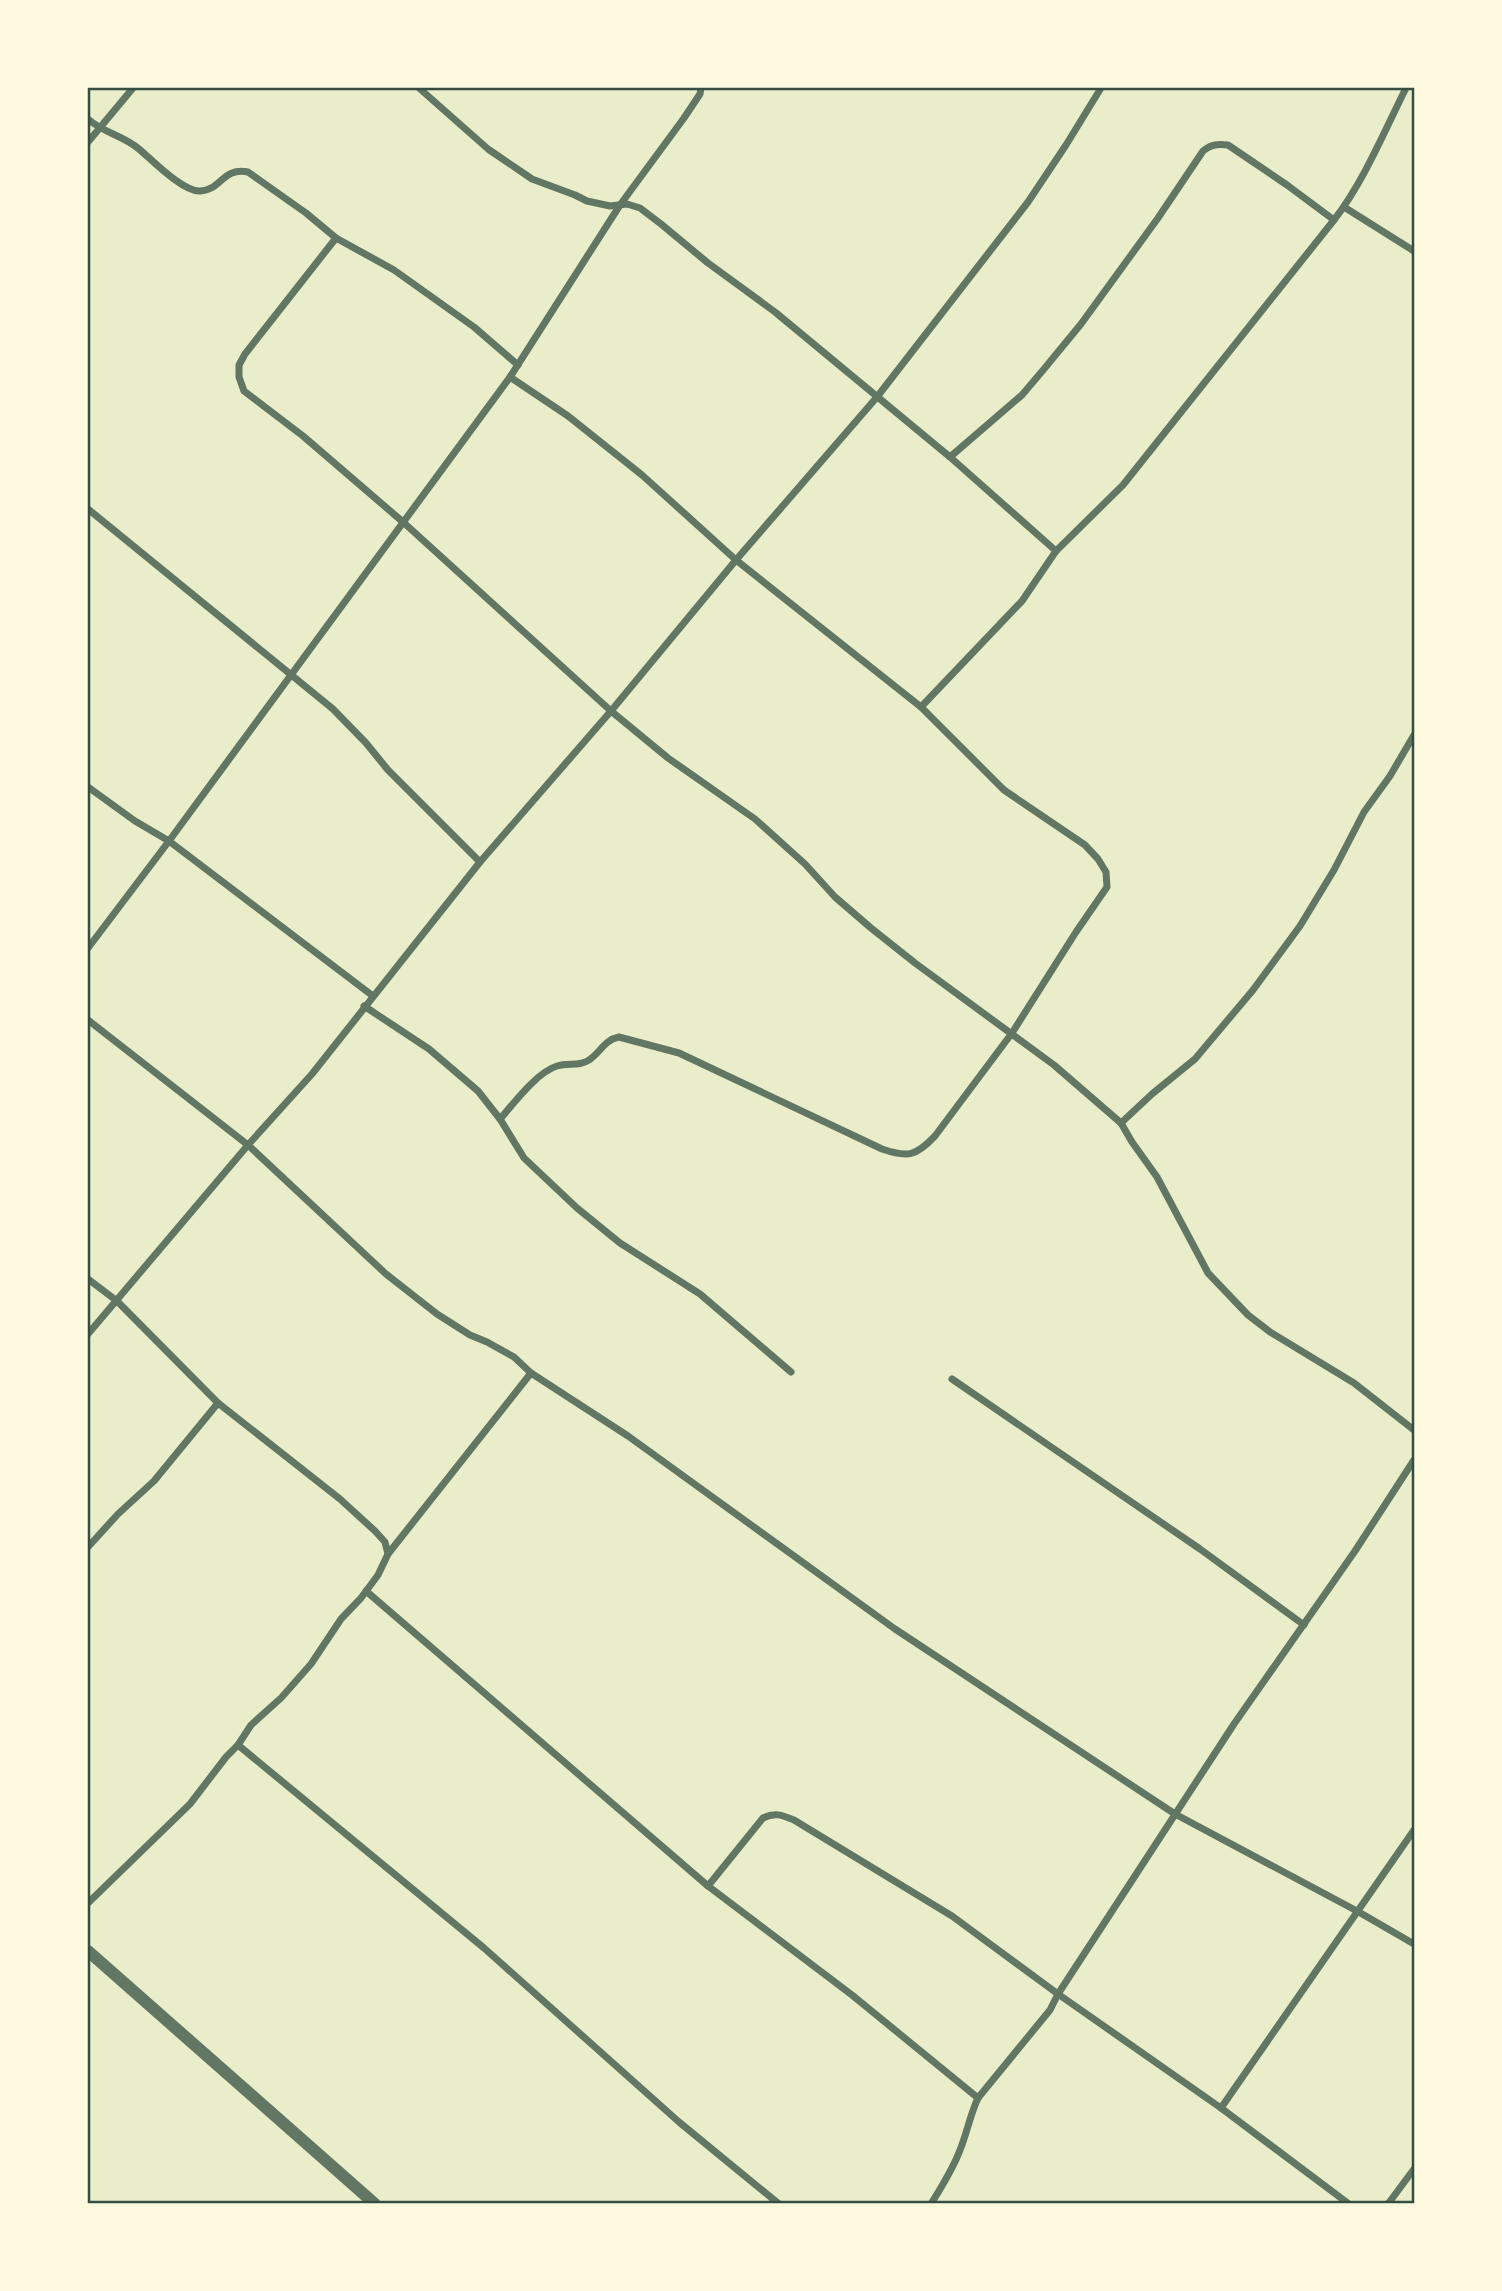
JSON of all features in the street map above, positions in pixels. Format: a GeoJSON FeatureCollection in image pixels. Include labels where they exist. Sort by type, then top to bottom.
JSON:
{"type":"FeatureCollection","features":[{"type":"Feature","properties":{"kind":"street"},"geometry":{"type":"LineString","coordinates":[[88,142],[133,88]]}},
{"type":"Feature","properties":{"kind":"street"},"geometry":{"type":"LineString","coordinates":[[419,88],[488,149],[532,179],[587,201],[610,206],[627,204],[640,208],[661,223],[708,263],[775,312],[950,457],[1056,551]]}},
{"type":"Feature","properties":{"kind":"street"},"geometry":{"type":"LineString","coordinates":[[88,948],[510,377],[620,205],[684,118],[701,88]]}},
{"type":"Feature","properties":{"kind":"street"},"geometry":{"type":"LineString","coordinates":[[88,1334],[248,1145],[312,1074],[480,862],[877,397],[1028,202],[1101,88]]}},
{"type":"Feature","properties":{"kind":"street"},"geometry":{"type":"LineString","coordinates":[[921,707],[1022,601],[1056,551],[1123,485],[1334,220],[1406,88]]}},
{"type":"Feature","properties":{"kind":"street"},"geometry":{"type":"LineString","coordinates":[[88,119],[98,129],[121,136],[132,143],[183,186],[198,192],[208,190],[231,172],[248,172],[336,238],[394,270],[474,327],[518,365]]}},
{"type":"Feature","properties":{"kind":"street"},"geometry":{"type":"LineString","coordinates":[[950,457],[1022,395],[1044,369],[1080,324],[1209,146],[1228,145],[1287,184],[1334,220]]}},
{"type":"Feature","properties":{"kind":"street"},"geometry":{"type":"LineString","coordinates":[[1343,207],[1415,251]]}},
{"type":"Feature","properties":{"kind":"street"},"geometry":{"type":"LineString","coordinates":[[336,238],[245,354],[239,365],[239,377],[244,391],[303,436],[403,522],[611,711],[668,758],[755,819],[805,864],[835,897],[906,956],[1054,1065],[1121,1123],[1157,1177],[1208,1273],[1248,1315],[1270,1332],[1354,1383],[1415,1430]]}},
{"type":"Feature","properties":{"kind":"street"},"geometry":{"type":"LineString","coordinates":[[500,1119],[543,1073],[557,1066],[586,1062],[611,1038],[619,1037],[679,1053],[882,1149],[900,1155],[913,1154],[923,1149],[936,1136],[1012,1033],[1107,887],[1105,872],[1098,859],[1085,845],[1004,790],[921,707],[736,560],[642,475],[568,416],[510,377]]}},
{"type":"Feature","properties":{"kind":"street"},"geometry":{"type":"LineString","coordinates":[[88,509],[333,709],[388,770],[480,862]]}},
{"type":"Feature","properties":{"kind":"street"},"geometry":{"type":"LineString","coordinates":[[1121,1123],[1203,1051],[1260,980],[1300,926],[1334,870],[1364,812],[1415,735]]}},
{"type":"Feature","properties":{"kind":"street"},"geometry":{"type":"LineString","coordinates":[[88,787],[135,821],[169,841],[373,996]]}},
{"type":"Feature","properties":{"kind":"street"},"geometry":{"type":"LineString","coordinates":[[364,1006],[429,1049],[478,1091],[500,1119],[524,1158],[578,1208],[620,1243],[700,1294],[791,1372]]}},
{"type":"Feature","properties":{"kind":"street"},"geometry":{"type":"LineString","coordinates":[[88,1020],[248,1145],[396,1282],[437,1314],[470,1335],[514,1357],[531,1373],[628,1436],[895,1629],[1175,1814],[1415,1944]]}},
{"type":"Feature","properties":{"kind":"street"},"geometry":{"type":"LineString","coordinates":[[88,1279],[117,1301],[218,1403],[340,1499],[375,1531],[385,1542],[388,1554]]}},
{"type":"Feature","properties":{"kind":"street"},"geometry":{"type":"LineString","coordinates":[[88,1903],[190,1804],[226,1757],[239,1745],[251,1725],[281,1698],[312,1664],[341,1619],[378,1575],[388,1554],[531,1373]]}},
{"type":"Feature","properties":{"kind":"street"},"geometry":{"type":"LineString","coordinates":[[952,1379],[1200,1549],[1304,1625]]}},
{"type":"Feature","properties":{"kind":"street"},"geometry":{"type":"LineString","coordinates":[[88,1547],[118,1514],[154,1481],[218,1403]]}},
{"type":"Feature","properties":{"kind":"street"},"geometry":{"type":"LineString","coordinates":[[931,2203],[961,2149],[978,2098],[1050,2010],[1234,1724],[1371,1528],[1415,1460]]}},
{"type":"Feature","properties":{"kind":"street"},"geometry":{"type":"LineString","coordinates":[[366,1591],[708,1886],[852,1995],[978,2098]]}},
{"type":"Feature","properties":{"kind":"street"},"geometry":{"type":"LineString","coordinates":[[239,1745],[484,1948],[679,2122],[779,2203]]}},
{"type":"Feature","properties":{"kind":"street"},"geometry":{"type":"LineString","coordinates":[[708,1886],[757,1824],[771,1814],[780,1814],[803,1825],[952,1916],[1058,1994],[1222,2108],[1349,2203]]}},
{"type":"Feature","properties":{"kind":"street"},"geometry":{"type":"LineString","coordinates":[[1222,2108],[1415,1830]]}},
{"type":"Feature","properties":{"kind":"street"},"geometry":{"type":"LineString","coordinates":[[88,1951],[375,2203]]}},
{"type":"Feature","properties":{"kind":"street"},"geometry":{"type":"LineString","coordinates":[[1388,2203],[1415,2169]]}}]}
